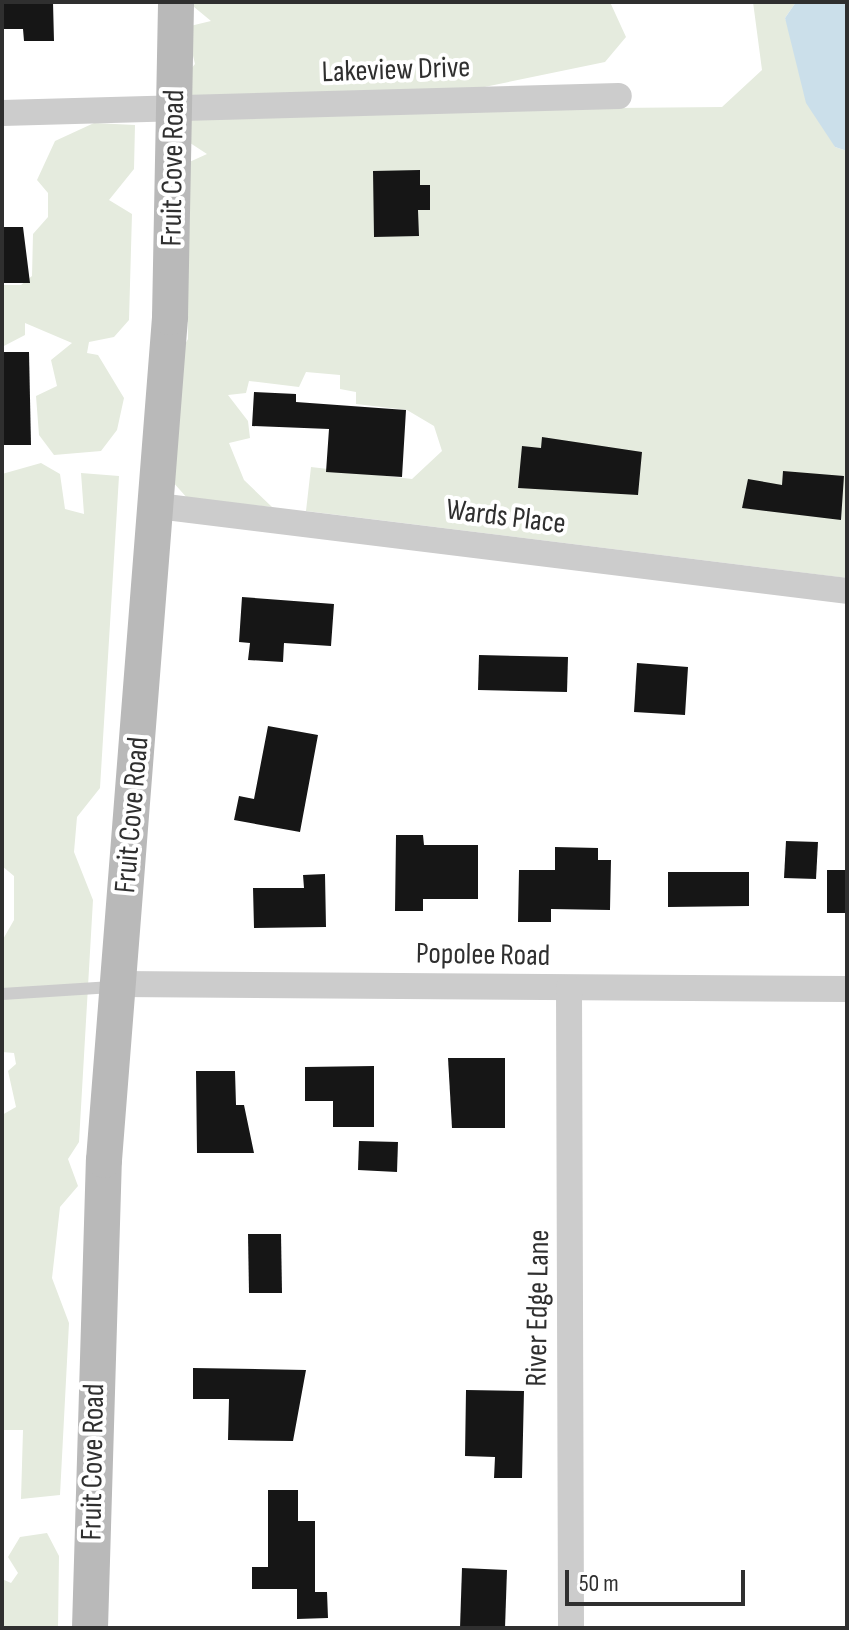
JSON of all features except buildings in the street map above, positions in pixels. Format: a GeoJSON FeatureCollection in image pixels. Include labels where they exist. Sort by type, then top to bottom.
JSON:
{"type":"FeatureCollection","features":[{"type":"Feature","properties":{"kind":"street","name":"Fruit Cove Road"},"geometry":{"type":"LineString","coordinates":[[90,1628],[97,1294],[158,506],[176,2]]}},
{"type":"Feature","properties":{"kind":"street","name":"Lakeview Drive"},"geometry":{"type":"LineString","coordinates":[[2,113],[619,96]]}},
{"type":"Feature","properties":{"kind":"street","name":"Wards Place"},"geometry":{"type":"LineString","coordinates":[[158,506],[847,591]]}},
{"type":"Feature","properties":{"kind":"street","name":"Popolee Road"},"geometry":{"type":"LineString","coordinates":[[119,984],[847,989]]}},
{"type":"Feature","properties":{"kind":"street","name":"River Edge Lane"},"geometry":{"type":"LineString","coordinates":[[569,988],[571,1628]]}},
{"type":"Feature","properties":{"kind":"lane"},"geometry":{"type":"LineString","coordinates":[[2,994],[102,992],[119,984]]}},
{"type":"Feature","properties":{"kind":"shaded area"},"geometry":{"type":"Polygon","coordinates":[[[188,2],[610,2],[626,37],[605,62],[455,93],[187,100],[187,74],[195,64],[186,27],[211,21],[188,2]]]}},
{"type":"Feature","properties":{"kind":"shaded area"},"geometry":{"type":"Polygon","coordinates":[[[753,2],[796,2],[785,18],[835,147],[847,151],[847,578],[306,511],[311,467],[412,479],[442,451],[434,426],[407,410],[356,404],[356,392],[340,389],[340,375],[306,372],[299,387],[249,381],[246,393],[228,395],[248,421],[250,438],[229,443],[244,480],[272,507],[188,499],[172,481],[180,353],[188,339],[185,164],[207,154],[184,139],[190,112],[722,107],[762,70],[753,2]]]}},
{"type":"Feature","properties":{"kind":"shaded area"},"geometry":{"type":"Polygon","coordinates":[[[94,123],[135,125],[134,169],[109,200],[132,214],[129,320],[114,337],[89,342],[87,353],[98,355],[124,398],[117,430],[101,451],[54,455],[39,435],[36,396],[57,386],[51,360],[72,343],[25,323],[25,335],[2,347],[2,285],[21,285],[32,276],[33,234],[48,217],[48,193],[37,180],[55,141],[94,123]]]}},
{"type":"Feature","properties":{"kind":"shaded area"},"geometry":{"type":"Polygon","coordinates":[[[41,463],[60,474],[65,509],[84,514],[81,473],[119,476],[100,788],[77,817],[74,852],[93,900],[79,1142],[68,1159],[78,1186],[60,1207],[52,1278],[69,1323],[60,1495],[21,1499],[23,1430],[2,1430],[2,1115],[16,1107],[8,1071],[16,1064],[14,1053],[2,1052],[2,941],[14,920],[14,876],[2,866],[2,474],[41,463]]]}},
{"type":"Feature","properties":{"kind":"shaded area"},"geometry":{"type":"Polygon","coordinates":[[[47,1533],[59,1556],[58,1628],[2,1628],[2,1579],[11,1583],[18,1573],[8,1557],[20,1537],[47,1533]]]}},
{"type":"Feature","properties":{"kind":"water"},"geometry":{"type":"Polygon","coordinates":[[[796,2],[847,2],[847,151],[835,147],[806,103],[785,18],[796,2]]]}}]}
